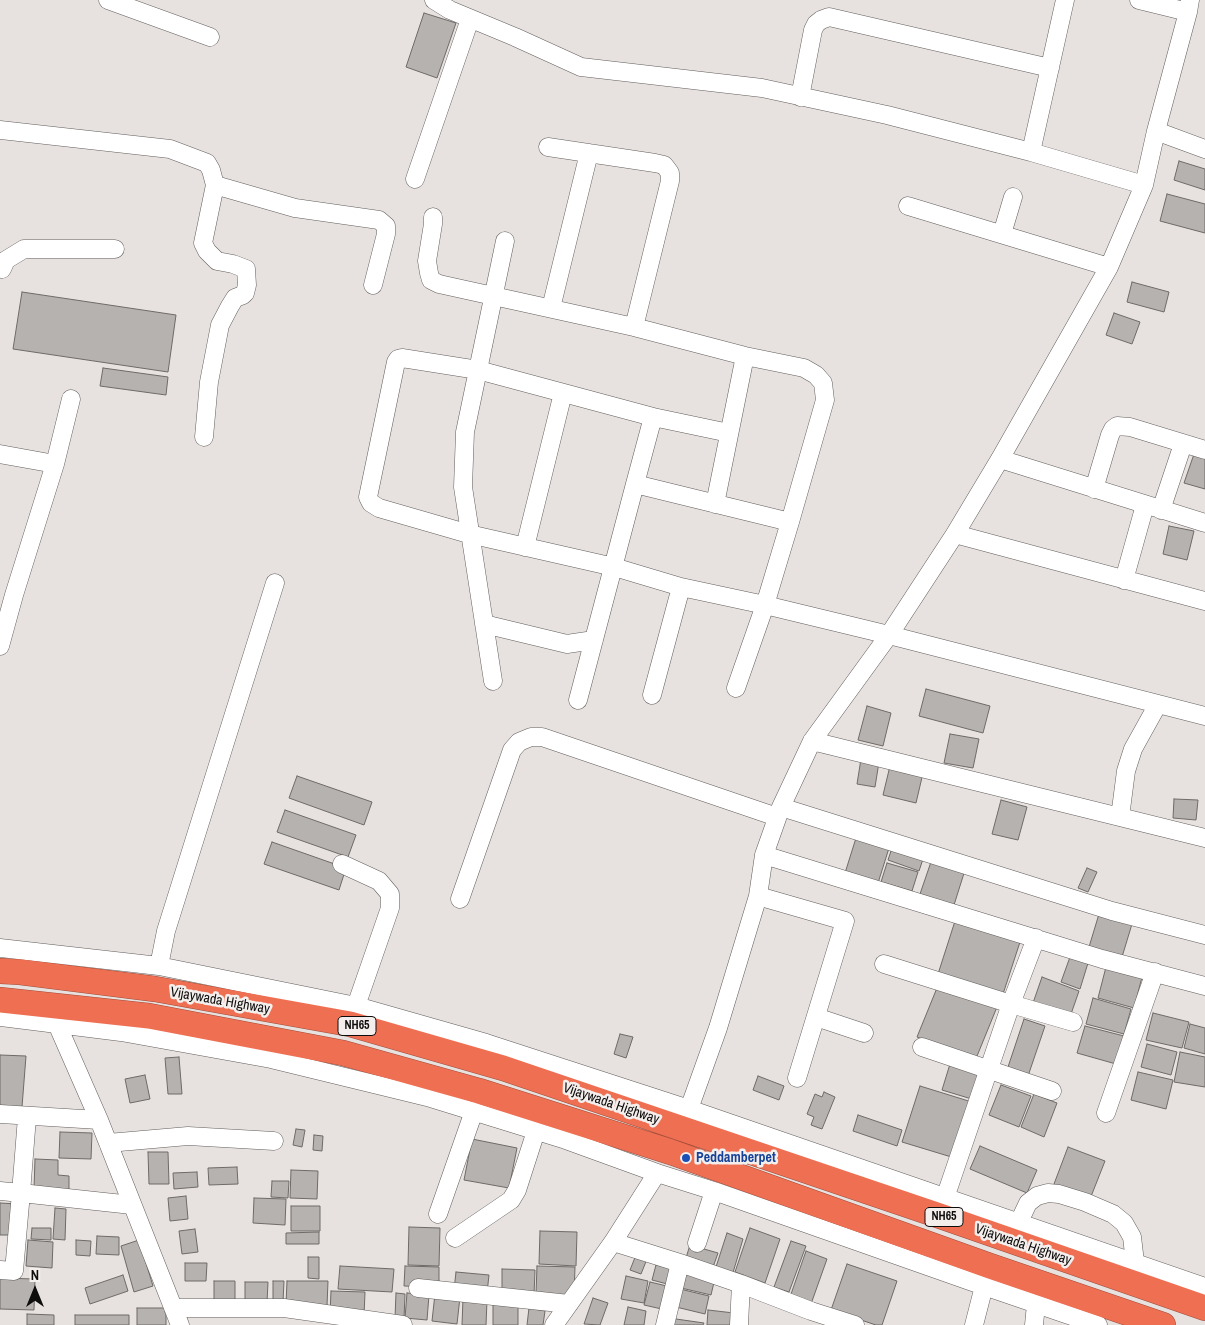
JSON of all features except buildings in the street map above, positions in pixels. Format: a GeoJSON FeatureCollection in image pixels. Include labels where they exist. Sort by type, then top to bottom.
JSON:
{"type":"FeatureCollection","features":[{"type":"Feature","properties":{"kind":"highway","name":"Vijaywada Highway"},"geometry":{"type":"LineString","coordinates":[[0,971],[155,989],[350,1024],[503,1068],[1205,1308]]}},
{"type":"Feature","properties":{"kind":"highway","name":"Vijaywada Highway"},"geometry":{"type":"LineString","coordinates":[[0,1000],[149,1016],[343,1053],[479,1091],[671,1152],[990,1266],[1162,1325]]}},
{"type":"Feature","properties":{"kind":"street"},"geometry":{"type":"LineString","coordinates":[[108,0],[210,37]]}},
{"type":"Feature","properties":{"kind":"street"},"geometry":{"type":"LineString","coordinates":[[434,0],[450,10],[516,37],[581,67],[762,88],[887,115],[1031,152],[1144,185]]}},
{"type":"Feature","properties":{"kind":"street"},"geometry":{"type":"LineString","coordinates":[[1031,152],[1065,0]]}},
{"type":"Feature","properties":{"kind":"street"},"geometry":{"type":"LineString","coordinates":[[689,1109],[718,1028],[758,896],[764,855],[779,812],[812,741],[889,635],[955,534],[1000,459],[1109,267],[1144,185],[1156,131],[1189,6],[1139,0]]}},
{"type":"Feature","properties":{"kind":"street"},"geometry":{"type":"LineString","coordinates":[[800,97],[813,30],[816,24],[829,17],[1050,68]]}},
{"type":"Feature","properties":{"kind":"street"},"geometry":{"type":"LineString","coordinates":[[415,179],[470,18]]}},
{"type":"Feature","properties":{"kind":"street"},"geometry":{"type":"LineString","coordinates":[[0,130],[170,149],[206,163],[211,170],[215,185],[203,243],[206,251],[217,260],[246,269],[246,285],[245,293],[236,298],[220,325],[209,382],[204,437]]}},
{"type":"Feature","properties":{"kind":"street"},"geometry":{"type":"LineString","coordinates":[[1156,131],[1205,149]]}},
{"type":"Feature","properties":{"kind":"street"},"geometry":{"type":"LineString","coordinates":[[548,147],[655,163],[664,165],[670,173],[670,181],[634,327]]}},
{"type":"Feature","properties":{"kind":"street"},"geometry":{"type":"LineString","coordinates":[[551,308],[589,153]]}},
{"type":"Feature","properties":{"kind":"street"},"geometry":{"type":"LineString","coordinates":[[215,185],[295,208],[379,220],[386,226],[386,234],[373,285]]}},
{"type":"Feature","properties":{"kind":"street"},"geometry":{"type":"LineString","coordinates":[[1002,234],[1013,196]]}},
{"type":"Feature","properties":{"kind":"street"},"geometry":{"type":"LineString","coordinates":[[908,206],[1109,267]]}},
{"type":"Feature","properties":{"kind":"street"},"geometry":{"type":"LineString","coordinates":[[433,217],[426,261],[431,280],[439,284],[634,327],[745,356],[804,368],[823,382],[825,400],[765,605],[736,688]]}},
{"type":"Feature","properties":{"kind":"street"},"geometry":{"type":"LineString","coordinates":[[493,681],[463,487],[465,432],[505,241]]}},
{"type":"Feature","properties":{"kind":"street"},"geometry":{"type":"LineString","coordinates":[[0,272],[6,260],[24,249],[115,249]]}},
{"type":"Feature","properties":{"kind":"street"},"geometry":{"type":"LineString","coordinates":[[715,504],[745,356]]}},
{"type":"Feature","properties":{"kind":"street"},"geometry":{"type":"LineString","coordinates":[[729,433],[654,417],[478,370],[402,358],[396,362],[368,496],[371,503],[378,508],[470,534],[614,567],[681,587],[889,635],[1205,716]]}},
{"type":"Feature","properties":{"kind":"street"},"geometry":{"type":"LineString","coordinates":[[525,547],[564,393]]}},
{"type":"Feature","properties":{"kind":"street"},"geometry":{"type":"LineString","coordinates":[[0,646],[7,593],[55,464],[70,399]]}},
{"type":"Feature","properties":{"kind":"street"},"geometry":{"type":"LineString","coordinates":[[578,700],[654,417]]}},
{"type":"Feature","properties":{"kind":"street"},"geometry":{"type":"LineString","coordinates":[[1094,489],[1110,435],[1117,426],[1130,427],[1205,450]]}},
{"type":"Feature","properties":{"kind":"street"},"geometry":{"type":"LineString","coordinates":[[1124,580],[1153,507],[1183,444]]}},
{"type":"Feature","properties":{"kind":"street"},"geometry":{"type":"LineString","coordinates":[[0,454],[55,464]]}},
{"type":"Feature","properties":{"kind":"street"},"geometry":{"type":"LineString","coordinates":[[1000,459],[1205,522]]}},
{"type":"Feature","properties":{"kind":"street"},"geometry":{"type":"LineString","coordinates":[[635,484],[790,522]]}},
{"type":"Feature","properties":{"kind":"street"},"geometry":{"type":"LineString","coordinates":[[955,534],[1205,601]]}},
{"type":"Feature","properties":{"kind":"street"},"geometry":{"type":"LineString","coordinates":[[159,966],[166,931],[275,583]]}},
{"type":"Feature","properties":{"kind":"street"},"geometry":{"type":"LineString","coordinates":[[652,695],[681,587]]}},
{"type":"Feature","properties":{"kind":"street"},"geometry":{"type":"LineString","coordinates":[[484,624],[567,644],[594,640]]}},
{"type":"Feature","properties":{"kind":"street"},"geometry":{"type":"LineString","coordinates":[[1120,817],[1126,771],[1133,749],[1158,704]]}},
{"type":"Feature","properties":{"kind":"street"},"geometry":{"type":"LineString","coordinates":[[460,899],[512,750],[519,742],[531,737],[542,737],[779,812],[1112,911],[1205,935]]}},
{"type":"Feature","properties":{"kind":"street"},"geometry":{"type":"LineString","coordinates":[[812,741],[1205,838]]}},
{"type":"Feature","properties":{"kind":"street"},"geometry":{"type":"LineString","coordinates":[[764,855],[1102,959],[1205,986]]}},
{"type":"Feature","properties":{"kind":"street"},"geometry":{"type":"LineString","coordinates":[[342,864],[379,881],[390,894],[390,908],[356,1006]]}},
{"type":"Feature","properties":{"kind":"street"},"geometry":{"type":"LineString","coordinates":[[758,896],[845,921],[797,1078]]}},
{"type":"Feature","properties":{"kind":"street"},"geometry":{"type":"LineString","coordinates":[[945,1198],[1011,1004],[1036,938]]}},
{"type":"Feature","properties":{"kind":"street"},"geometry":{"type":"LineString","coordinates":[[0,948],[159,966],[356,1006],[486,1043],[689,1109],[1205,1287]]}},
{"type":"Feature","properties":{"kind":"street"},"geometry":{"type":"LineString","coordinates":[[884,964],[1073,1022]]}},
{"type":"Feature","properties":{"kind":"street"},"geometry":{"type":"LineString","coordinates":[[1106,1113],[1155,972]]}},
{"type":"Feature","properties":{"kind":"street"},"geometry":{"type":"LineString","coordinates":[[0,1017],[121,1032],[271,1059],[427,1096],[566,1140],[1098,1325]]}},
{"type":"Feature","properties":{"kind":"street"},"geometry":{"type":"LineString","coordinates":[[816,1017],[864,1033]]}},
{"type":"Feature","properties":{"kind":"street"},"geometry":{"type":"LineString","coordinates":[[57,1024],[99,1120],[180,1325]]}},
{"type":"Feature","properties":{"kind":"street"},"geometry":{"type":"LineString","coordinates":[[922,1047],[1052,1090]]}},
{"type":"Feature","properties":{"kind":"street"},"geometry":{"type":"LineString","coordinates":[[438,1214],[474,1111]]}},
{"type":"Feature","properties":{"kind":"street"},"geometry":{"type":"LineString","coordinates":[[0,1114],[99,1120]]}},
{"type":"Feature","properties":{"kind":"street"},"geometry":{"type":"LineString","coordinates":[[0,1270],[14,1271],[27,1117]]}},
{"type":"Feature","properties":{"kind":"street"},"geometry":{"type":"LineString","coordinates":[[455,1238],[511,1200],[536,1131]]}},
{"type":"Feature","properties":{"kind":"street"},"geometry":{"type":"LineString","coordinates":[[108,1144],[188,1136],[274,1141]]}},
{"type":"Feature","properties":{"kind":"street"},"geometry":{"type":"LineString","coordinates":[[554,1325],[657,1173]]}},
{"type":"Feature","properties":{"kind":"street"},"geometry":{"type":"LineString","coordinates":[[0,1191],[132,1205]]}},
{"type":"Feature","properties":{"kind":"street"},"geometry":{"type":"LineString","coordinates":[[697,1243],[714,1191]]}},
{"type":"Feature","properties":{"kind":"street"},"geometry":{"type":"LineString","coordinates":[[1019,1222],[1028,1203],[1037,1196],[1048,1192],[1085,1202],[1113,1214],[1124,1223],[1132,1236],[1135,1262]]}},
{"type":"Feature","properties":{"kind":"street"},"geometry":{"type":"LineString","coordinates":[[612,1242],[741,1284],[810,1318],[855,1325]]}},
{"type":"Feature","properties":{"kind":"street"},"geometry":{"type":"LineString","coordinates":[[665,1325],[680,1264]]}},
{"type":"Feature","properties":{"kind":"street"},"geometry":{"type":"LineString","coordinates":[[739,1325],[741,1284]]}},
{"type":"Feature","properties":{"kind":"street"},"geometry":{"type":"LineString","coordinates":[[974,1325],[984,1286]]}},
{"type":"Feature","properties":{"kind":"street"},"geometry":{"type":"LineString","coordinates":[[418,1288],[569,1304]]}},
{"type":"Feature","properties":{"kind":"street"},"geometry":{"type":"LineString","coordinates":[[1034,1325],[1036,1304]]}},
{"type":"Feature","properties":{"kind":"street"},"geometry":{"type":"LineString","coordinates":[[173,1308],[284,1308],[403,1325]]}},
{"type":"Feature","properties":{"kind":"place","name":"Peddamberpet"},"geometry":{"type":"Point","coordinates":[686,1158]}}]}
